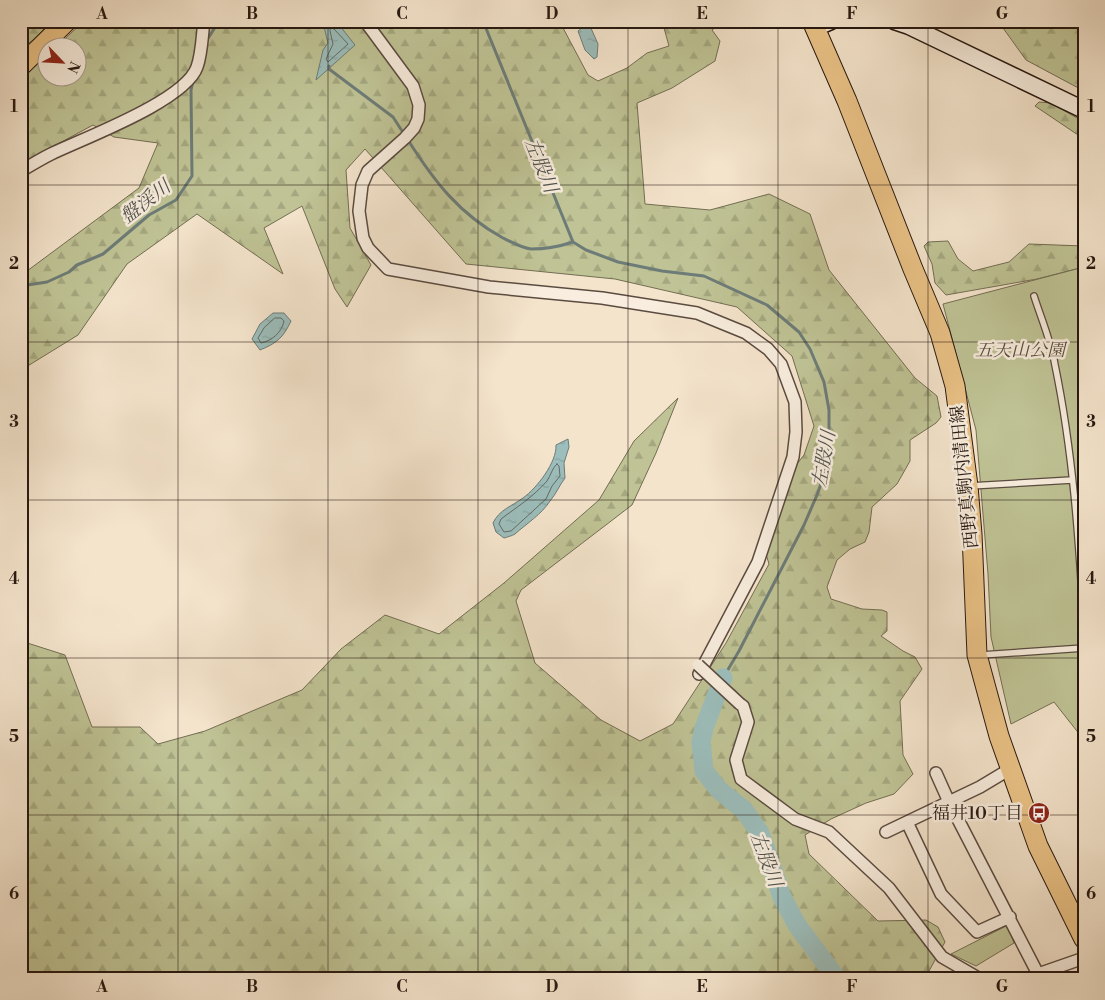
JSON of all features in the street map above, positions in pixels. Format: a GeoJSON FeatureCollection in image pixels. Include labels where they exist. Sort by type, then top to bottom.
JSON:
{"type":"FeatureCollection","features":[{"type":"Feature","properties":{"kind":"main road"},"geometry":{"type":"LineString","coordinates":[[21,66],[67,21]]}},
{"type":"Feature","properties":{"kind":"main road","name":"西野真駒内清田線"},"geometry":{"type":"LineString","coordinates":[[819,23],[846,101],[940,333],[955,386],[968,486],[977,655],[999,736],[1038,846],[1084,939]]}},
{"type":"Feature","properties":{"kind":"street"},"geometry":{"type":"LineString","coordinates":[[21,171],[51,154],[121,123],[160,102],[189,80],[197,67],[204,21]]}},
{"type":"Feature","properties":{"kind":"street"},"geometry":{"type":"LineString","coordinates":[[365,21],[413,86],[419,105],[418,119],[414,128],[368,171],[362,185],[359,211],[363,238],[368,248],[388,269],[489,287],[602,298],[697,313],[746,333],[768,349],[781,364],[795,402],[796,432],[793,457],[758,562],[698,669],[743,706],[748,722],[736,760],[741,779],[795,819],[829,832],[889,888],[942,957],[980,979]]}},
{"type":"Feature","properties":{"kind":"street"},"geometry":{"type":"LineString","coordinates":[[894,21],[909,26],[1084,110]]}},
{"type":"Feature","properties":{"kind":"street"},"geometry":{"type":"LineString","coordinates":[[886,832],[980,787],[1010,769]]}},
{"type":"Feature","properties":{"kind":"street"},"geometry":{"type":"LineString","coordinates":[[936,773],[949,802],[1010,917],[1036,976],[1084,958]]}},
{"type":"Feature","properties":{"kind":"street"},"geometry":{"type":"LineString","coordinates":[[907,822],[941,894],[977,932],[1010,917]]}},
{"type":"Feature","properties":{"kind":"lane"},"geometry":{"type":"LineString","coordinates":[[1034,296],[1055,362],[1066,422],[1081,565],[1084,630]]}},
{"type":"Feature","properties":{"kind":"lane"},"geometry":{"type":"LineString","coordinates":[[968,486],[1072,480]]}},
{"type":"Feature","properties":{"kind":"lane"},"geometry":{"type":"LineString","coordinates":[[977,655],[1084,648]]}},
{"type":"Feature","properties":{"kind":"green space"},"geometry":{"type":"Polygon","coordinates":[[[21,21],[52,21],[21,49],[21,21]]]}},
{"type":"Feature","properties":{"kind":"green space"},"geometry":{"type":"Polygon","coordinates":[[[84,21],[556,21],[562,26],[588,75],[598,81],[627,68],[647,53],[669,46],[664,28],[659,21],[724,21],[712,30],[720,41],[715,61],[672,88],[637,103],[645,204],[710,210],[769,194],[810,214],[829,270],[915,378],[937,396],[941,417],[936,423],[910,440],[910,461],[897,484],[872,507],[869,532],[865,542],[850,549],[837,560],[827,587],[831,599],[862,609],[887,612],[887,631],[881,636],[915,657],[922,669],[900,701],[903,755],[913,774],[894,794],[866,803],[831,819],[805,835],[809,854],[878,921],[926,920],[938,927],[945,942],[929,971],[920,979],[21,979],[21,641],[65,655],[92,727],[140,727],[158,744],[205,731],[302,690],[341,649],[385,615],[439,634],[504,583],[599,500],[634,441],[678,398],[656,453],[632,505],[521,590],[516,601],[535,663],[601,720],[640,741],[673,724],[726,643],[769,564],[766,554],[793,469],[804,455],[814,426],[792,356],[737,307],[615,279],[466,264],[365,149],[346,170],[350,228],[371,265],[347,307],[335,289],[302,206],[264,228],[283,274],[197,214],[127,264],[78,335],[26,367],[21,366],[21,269],[27,271],[139,188],[158,143],[114,137],[93,125],[21,164],[21,79],[38,63],[38,88],[88,88],[88,38],[66,38],[84,21]]]}},
{"type":"Feature","properties":{"kind":"green space"},"geometry":{"type":"Polygon","coordinates":[[[998,21],[1084,21],[1084,91],[1026,60],[998,21]]]}},
{"type":"Feature","properties":{"kind":"green space"},"geometry":{"type":"Polygon","coordinates":[[[1039,102],[1051,103],[1084,122],[1084,139],[1035,106],[1039,102]]]}},
{"type":"Feature","properties":{"kind":"green space"},"geometry":{"type":"Polygon","coordinates":[[[948,241],[958,259],[973,271],[1009,262],[1029,244],[1084,246],[1084,267],[1037,279],[946,295],[935,283],[932,264],[924,246],[928,242],[948,241]]]}},
{"type":"Feature","properties":{"kind":"green space","name":"五天山公園"},"geometry":{"type":"Polygon","coordinates":[[[1084,267],[1084,740],[1054,702],[1011,724],[991,637],[988,574],[976,430],[943,304],[1084,267]]]}},
{"type":"Feature","properties":{"kind":"green space"},"geometry":{"type":"Polygon","coordinates":[[[1008,925],[1014,943],[976,966],[951,954],[1008,925]]]}},
{"type":"Feature","properties":{"kind":"water"},"geometry":{"type":"Polygon","coordinates":[[[327,21],[336,21],[355,45],[316,80],[323,50],[328,43],[324,27],[327,21]]]}},
{"type":"Feature","properties":{"kind":"water"},"geometry":{"type":"Polygon","coordinates":[[[590,26],[598,44],[597,57],[594,59],[585,50],[578,31],[583,27],[590,26]]]}},
{"type":"Feature","properties":{"kind":"water"},"geometry":{"type":"Polygon","coordinates":[[[273,313],[284,313],[291,321],[279,339],[260,350],[252,339],[260,324],[273,313]]]}},
{"type":"Feature","properties":{"kind":"water"},"geometry":{"type":"Polygon","coordinates":[[[568,439],[569,447],[564,463],[565,478],[554,496],[534,519],[515,534],[504,538],[496,532],[493,523],[502,511],[523,498],[534,488],[550,467],[556,445],[568,439]]]}},
{"type":"Feature","properties":{"kind":"waterway","name":"盤渓川"},"geometry":{"type":"LineString","coordinates":[[207,40],[219,21]]}},
{"type":"Feature","properties":{"kind":"waterway","name":"左股川"},"geometry":{"type":"LineString","coordinates":[[483,21],[573,242],[586,250],[618,262],[662,271],[704,276],[767,305],[799,332],[810,349],[824,382],[829,410],[829,448],[823,478],[804,525],[739,651],[723,678]]}},
{"type":"Feature","properties":{"kind":"waterway","name":"盤渓川"},"geometry":{"type":"LineString","coordinates":[[329,66],[329,69],[393,117],[404,134]]}},
{"type":"Feature","properties":{"kind":"waterway","name":"盤渓川"},"geometry":{"type":"LineString","coordinates":[[21,286],[47,282],[69,272],[77,265],[103,254],[149,215],[176,200],[192,176],[191,90],[193,81]]}},
{"type":"Feature","properties":{"kind":"waterway","name":"盤渓川"},"geometry":{"type":"LineString","coordinates":[[408,140],[438,183],[460,207],[487,229],[513,243],[531,249],[573,242]]}},
{"type":"Feature","properties":{"kind":"waterway","name":"左股川"},"geometry":{"type":"LineString","coordinates":[[723,678],[704,728],[701,742],[704,771],[719,790],[744,810],[760,833],[782,897],[797,925],[837,979]]}},
{"type":"Feature","properties":{"kind":"place","name":"福井10丁目"},"geometry":{"type":"Point","coordinates":[1039,813]}}]}
